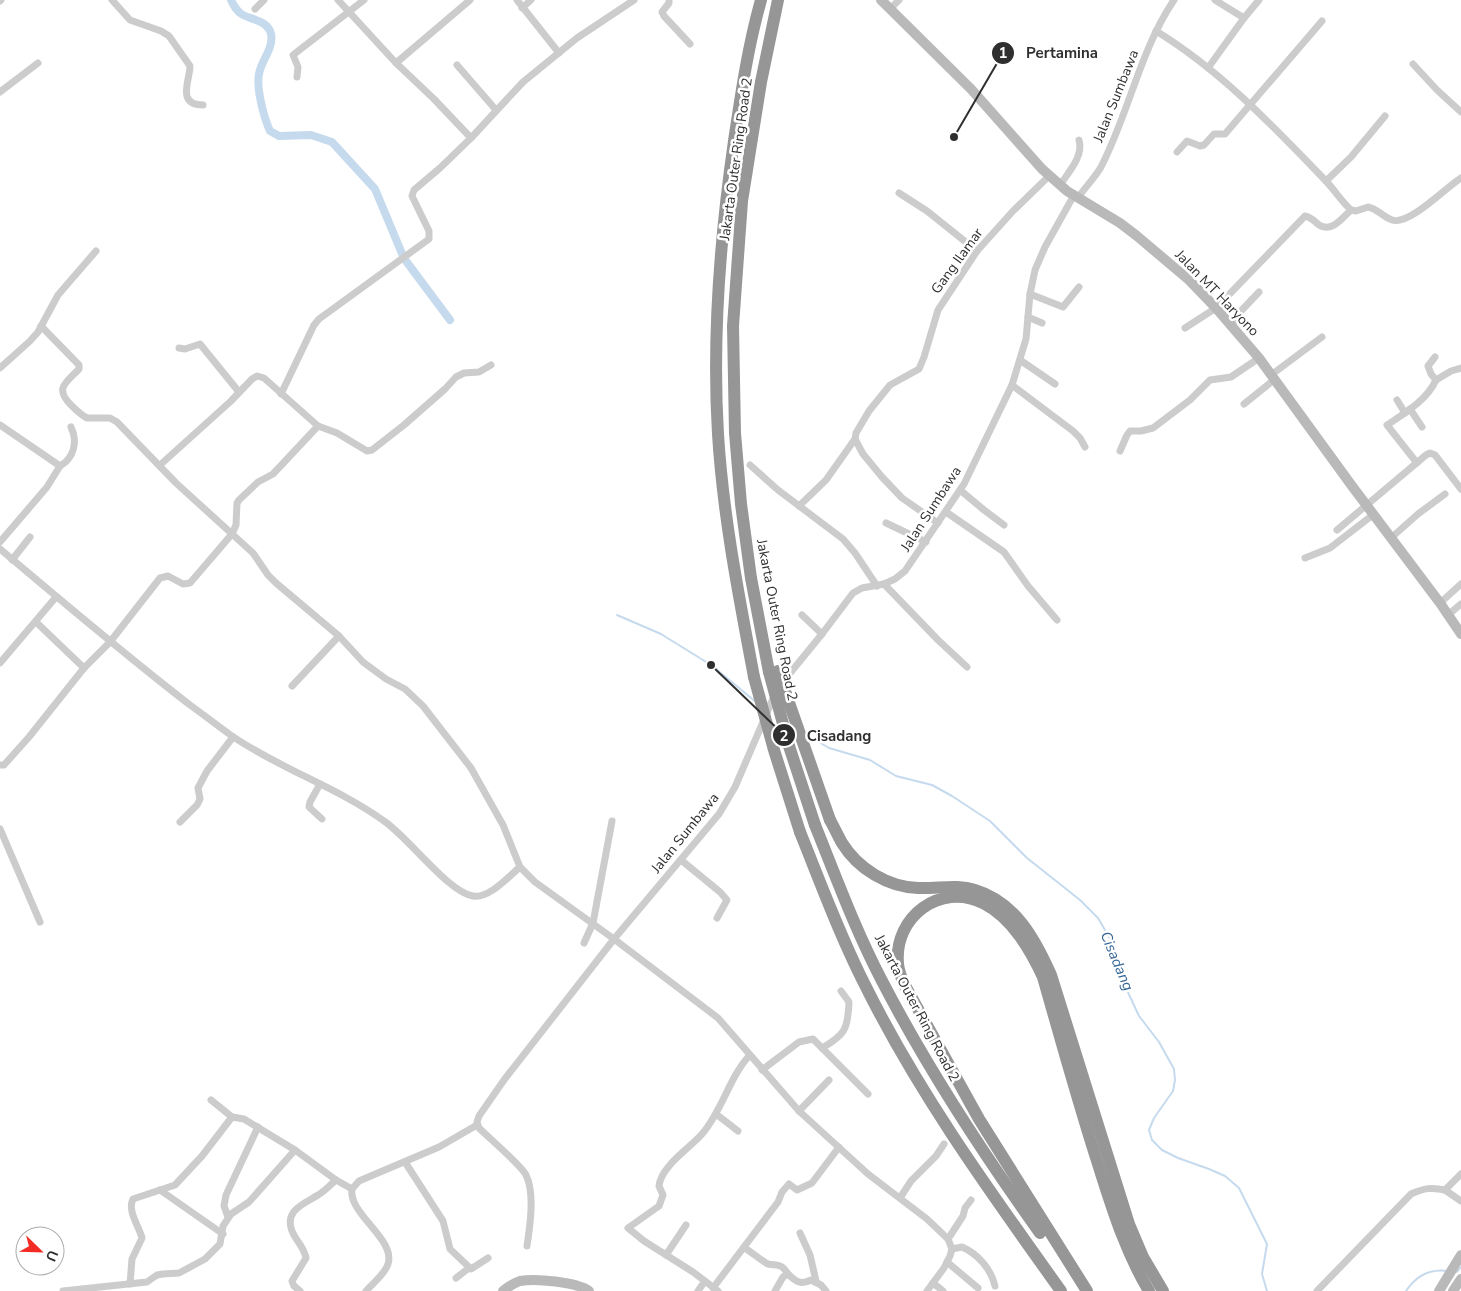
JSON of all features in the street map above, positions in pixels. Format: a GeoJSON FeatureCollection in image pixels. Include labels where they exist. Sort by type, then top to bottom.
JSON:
{"type":"FeatureCollection","features":[{"type":"Feature","properties":{"kind":"highway","name":"Jakarta Outer Ring Road 2"},"geometry":{"type":"LineString","coordinates":[[761,0],[743,82],[724,211],[716,331],[718,435],[726,509],[737,587],[754,677],[774,750],[800,832],[832,913],[865,986],[912,1071],[952,1136],[1061,1291]]}},
{"type":"Feature","properties":{"kind":"highway","name":"Jakarta Outer Ring Road 2"},"geometry":{"type":"LineString","coordinates":[[778,0],[761,82],[742,201],[733,326],[735,433],[741,504],[751,578],[789,746],[815,825],[847,906],[881,978],[926,1061],[971,1133],[1082,1291]]}},
{"type":"Feature","properties":{"kind":"highway"},"geometry":{"type":"LineString","coordinates":[[773,672],[830,820],[843,845],[858,863],[879,878],[897,885],[917,888],[957,887],[974,890],[993,898],[1010,909],[1027,929],[1040,950],[1051,975],[1129,1224],[1143,1257],[1163,1291]]}},
{"type":"Feature","properties":{"kind":"highway"},"geometry":{"type":"LineString","coordinates":[[1086,1291],[979,1119],[903,982],[898,964],[902,931],[923,907],[940,899],[971,898],[985,904],[1002,917],[1020,935],[1032,954],[1042,977],[1117,1225],[1132,1260],[1149,1291]]}},
{"type":"Feature","properties":{"kind":"main road","name":"Jalan MT Haryono"},"geometry":{"type":"LineString","coordinates":[[881,0],[971,89],[1029,156],[1049,176],[1076,197],[1120,223],[1137,236],[1177,269],[1216,308],[1259,358],[1392,537],[1461,634]]}},
{"type":"Feature","properties":{"kind":"main road"},"geometry":{"type":"LineString","coordinates":[[1441,1288],[1461,1255]]}},
{"type":"Feature","properties":{"kind":"main road"},"geometry":{"type":"LineString","coordinates":[[1453,1290],[1461,1279]]}},
{"type":"Feature","properties":{"kind":"main road"},"geometry":{"type":"LineString","coordinates":[[503,1291],[520,1281],[574,1284],[589,1291]]}},
{"type":"Feature","properties":{"kind":"street"},"geometry":{"type":"LineString","coordinates":[[112,0],[130,20],[162,31],[169,36],[190,66],[185,87],[188,98],[194,103],[203,105]]}},
{"type":"Feature","properties":{"kind":"street"},"geometry":{"type":"LineString","coordinates":[[255,9],[264,0]]}},
{"type":"Feature","properties":{"kind":"street"},"geometry":{"type":"LineString","coordinates":[[338,0],[396,63],[471,138]]}},
{"type":"Feature","properties":{"kind":"street"},"geometry":{"type":"LineString","coordinates":[[297,77],[298,67],[293,56],[364,0]]}},
{"type":"Feature","properties":{"kind":"street"},"geometry":{"type":"LineString","coordinates":[[396,63],[470,0]]}},
{"type":"Feature","properties":{"kind":"street"},"geometry":{"type":"LineString","coordinates":[[517,0],[559,53]]}},
{"type":"Feature","properties":{"kind":"street"},"geometry":{"type":"LineString","coordinates":[[522,8],[531,0]]}},
{"type":"Feature","properties":{"kind":"street"},"geometry":{"type":"LineString","coordinates":[[281,394],[314,325],[429,239],[429,231],[412,196],[414,190],[471,138],[523,82],[577,38],[634,0]]}},
{"type":"Feature","properties":{"kind":"street"},"geometry":{"type":"LineString","coordinates":[[668,0],[662,12],[664,16],[690,44]]}},
{"type":"Feature","properties":{"kind":"street"},"geometry":{"type":"LineString","coordinates":[[890,9],[899,0]]}},
{"type":"Feature","properties":{"kind":"street","name":"Jalan Sumbawa"},"geometry":{"type":"LineString","coordinates":[[477,1125],[479,1116],[504,1080],[614,939],[719,814],[730,796],[780,685],[853,593],[862,588],[881,585],[902,574],[926,542],[960,490],[978,458],[1012,385],[1026,339],[1030,294],[1035,270],[1042,254],[1076,197],[1094,179],[1123,116],[1156,31],[1174,0]]}},
{"type":"Feature","properties":{"kind":"street"},"geometry":{"type":"LineString","coordinates":[[1215,0],[1244,18]]}},
{"type":"Feature","properties":{"kind":"street"},"geometry":{"type":"LineString","coordinates":[[1208,68],[1259,0]]}},
{"type":"Feature","properties":{"kind":"street"},"geometry":{"type":"LineString","coordinates":[[1177,152],[1187,141],[1200,146],[1204,145],[1214,134],[1225,134],[1322,22]]}},
{"type":"Feature","properties":{"kind":"street"},"geometry":{"type":"LineString","coordinates":[[1156,31],[1187,50],[1263,116],[1326,181],[1351,210],[1356,211],[1368,206],[1378,210],[1389,219],[1398,221],[1414,214],[1461,178]]}},
{"type":"Feature","properties":{"kind":"street"},"geometry":{"type":"LineString","coordinates":[[0,92],[38,63]]}},
{"type":"Feature","properties":{"kind":"street"},"geometry":{"type":"LineString","coordinates":[[1413,64],[1461,112]]}},
{"type":"Feature","properties":{"kind":"street"},"geometry":{"type":"LineString","coordinates":[[457,66],[496,110]]}},
{"type":"Feature","properties":{"kind":"street"},"geometry":{"type":"LineString","coordinates":[[1326,181],[1351,157],[1385,116]]}},
{"type":"Feature","properties":{"kind":"street"},"geometry":{"type":"LineString","coordinates":[[1060,185],[1079,156],[1079,140]]}},
{"type":"Feature","properties":{"kind":"street","name":"Gang Ilamar"},"geometry":{"type":"LineString","coordinates":[[855,439],[859,427],[890,385],[917,371],[923,361],[938,310],[977,251],[1013,211],[1049,176]]}},
{"type":"Feature","properties":{"kind":"street"},"geometry":{"type":"LineString","coordinates":[[899,193],[927,211],[977,251]]}},
{"type":"Feature","properties":{"kind":"street"},"geometry":{"type":"LineString","coordinates":[[1185,328],[1216,308],[1305,216],[1328,228],[1333,226],[1351,210]]}},
{"type":"Feature","properties":{"kind":"street"},"geometry":{"type":"LineString","coordinates":[[0,368],[30,341],[41,326],[58,295],[96,250]]}},
{"type":"Feature","properties":{"kind":"street"},"geometry":{"type":"LineString","coordinates":[[1030,294],[1063,307],[1079,287]]}},
{"type":"Feature","properties":{"kind":"street"},"geometry":{"type":"LineString","coordinates":[[1232,326],[1241,311],[1259,292]]}},
{"type":"Feature","properties":{"kind":"street"},"geometry":{"type":"LineString","coordinates":[[1028,317],[1042,323]]}},
{"type":"Feature","properties":{"kind":"street"},"geometry":{"type":"LineString","coordinates":[[41,326],[79,365],[79,369],[63,387],[62,393],[64,398],[87,418],[110,418],[115,420],[176,483],[253,553],[272,579],[339,636],[363,662],[405,690],[423,706],[471,768],[502,825],[520,867],[542,889],[593,923],[718,1018],[799,1111],[868,1174],[928,1219],[948,1239],[952,1249],[947,1262],[927,1291]]}},
{"type":"Feature","properties":{"kind":"street"},"geometry":{"type":"LineString","coordinates":[[1244,404],[1273,377],[1322,337]]}},
{"type":"Feature","properties":{"kind":"street"},"geometry":{"type":"LineString","coordinates":[[179,348],[185,349],[200,344],[239,392]]}},
{"type":"Feature","properties":{"kind":"street"},"geometry":{"type":"LineString","coordinates":[[1435,357],[1428,366],[1436,380]]}},
{"type":"Feature","properties":{"kind":"street"},"geometry":{"type":"LineString","coordinates":[[1120,451],[1130,431],[1153,428],[1190,400],[1210,380],[1231,377],[1259,358]]}},
{"type":"Feature","properties":{"kind":"street"},"geometry":{"type":"LineString","coordinates":[[1020,360],[1055,384]]}},
{"type":"Feature","properties":{"kind":"street"},"geometry":{"type":"LineString","coordinates":[[160,465],[252,378],[257,376],[264,378],[318,426],[337,433],[367,451],[372,450],[404,425],[456,377],[464,373],[478,372],[491,364]]}},
{"type":"Feature","properties":{"kind":"street"},"geometry":{"type":"LineString","coordinates":[[1417,463],[1387,425],[1407,411],[1433,387],[1436,380],[1451,371],[1461,368]]}},
{"type":"Feature","properties":{"kind":"street"},"geometry":{"type":"LineString","coordinates":[[1012,385],[1073,431],[1085,447]]}},
{"type":"Feature","properties":{"kind":"street"},"geometry":{"type":"LineString","coordinates":[[1396,400],[1422,427]]}},
{"type":"Feature","properties":{"kind":"street"},"geometry":{"type":"LineString","coordinates":[[0,425],[60,466]]}},
{"type":"Feature","properties":{"kind":"street"},"geometry":{"type":"LineString","coordinates":[[0,765],[4,764],[19,748],[84,668],[110,642],[160,578],[168,576],[183,584],[190,583],[232,534],[236,526],[237,503],[239,500],[258,482],[273,474],[318,426]]}},
{"type":"Feature","properties":{"kind":"street"},"geometry":{"type":"LineString","coordinates":[[0,542],[47,487],[60,466],[67,462],[73,451],[75,440],[72,427]]}},
{"type":"Feature","properties":{"kind":"street"},"geometry":{"type":"LineString","coordinates":[[799,506],[826,480],[855,439],[873,467],[902,498],[938,523]]}},
{"type":"Feature","properties":{"kind":"street"},"geometry":{"type":"LineString","coordinates":[[1337,530],[1430,453],[1435,455],[1461,489]]}},
{"type":"Feature","properties":{"kind":"street"},"geometry":{"type":"LineString","coordinates":[[750,465],[778,490],[843,539],[881,585],[967,667]]}},
{"type":"Feature","properties":{"kind":"street"},"geometry":{"type":"LineString","coordinates":[[960,490],[1004,525]]}},
{"type":"Feature","properties":{"kind":"street"},"geometry":{"type":"LineString","coordinates":[[1392,537],[1445,494]]}},
{"type":"Feature","properties":{"kind":"street"},"geometry":{"type":"LineString","coordinates":[[946,512],[1004,552],[1028,586],[1057,620]]}},
{"type":"Feature","properties":{"kind":"street"},"geometry":{"type":"LineString","coordinates":[[1305,558],[1330,548],[1374,514]]}},
{"type":"Feature","properties":{"kind":"street"},"geometry":{"type":"LineString","coordinates":[[886,523],[926,542]]}},
{"type":"Feature","properties":{"kind":"street"},"geometry":{"type":"LineString","coordinates":[[12,560],[30,537]]}},
{"type":"Feature","properties":{"kind":"street"},"geometry":{"type":"LineString","coordinates":[[0,549],[110,642],[233,737],[262,755],[349,799],[392,826],[445,879],[468,895],[478,896],[487,893],[520,867]]}},
{"type":"Feature","properties":{"kind":"street"},"geometry":{"type":"LineString","coordinates":[[1440,603],[1461,584]]}},
{"type":"Feature","properties":{"kind":"street"},"geometry":{"type":"LineString","coordinates":[[0,663],[56,597]]}},
{"type":"Feature","properties":{"kind":"street"},"geometry":{"type":"LineString","coordinates":[[1448,615],[1461,604]]}},
{"type":"Feature","properties":{"kind":"street"},"geometry":{"type":"LineString","coordinates":[[802,615],[822,634]]}},
{"type":"Feature","properties":{"kind":"street"},"geometry":{"type":"LineString","coordinates":[[36,622],[84,668]]}},
{"type":"Feature","properties":{"kind":"street"},"geometry":{"type":"LineString","coordinates":[[292,686],[339,636]]}},
{"type":"Feature","properties":{"kind":"street"},"geometry":{"type":"LineString","coordinates":[[180,822],[197,805],[200,799],[198,788],[207,771],[233,737]]}},
{"type":"Feature","properties":{"kind":"street"},"geometry":{"type":"LineString","coordinates":[[320,784],[309,807],[322,819]]}},
{"type":"Feature","properties":{"kind":"street"},"geometry":{"type":"LineString","coordinates":[[584,943],[593,923],[612,821]]}},
{"type":"Feature","properties":{"kind":"street"},"geometry":{"type":"LineString","coordinates":[[0,829],[40,922]]}},
{"type":"Feature","properties":{"kind":"street"},"geometry":{"type":"LineString","coordinates":[[680,860],[720,892],[727,900],[717,918]]}},
{"type":"Feature","properties":{"kind":"street"},"geometry":{"type":"LineString","coordinates":[[822,1048],[841,1036],[845,1030],[849,1002],[841,991]]}},
{"type":"Feature","properties":{"kind":"street"},"geometry":{"type":"LineString","coordinates":[[762,1070],[800,1042],[813,1039],[868,1094]]}},
{"type":"Feature","properties":{"kind":"street"},"geometry":{"type":"LineString","coordinates":[[750,1056],[740,1067],[716,1114],[702,1134],[678,1156],[661,1177],[658,1186],[663,1196],[659,1206],[628,1228],[716,1289],[744,1247],[778,1202],[782,1192],[789,1184],[797,1190],[812,1183],[839,1147]]}},
{"type":"Feature","properties":{"kind":"street"},"geometry":{"type":"LineString","coordinates":[[799,1111],[829,1080]]}},
{"type":"Feature","properties":{"kind":"street"},"geometry":{"type":"LineString","coordinates":[[211,1100],[232,1116],[244,1119],[296,1150],[336,1180],[352,1189]]}},
{"type":"Feature","properties":{"kind":"street"},"geometry":{"type":"LineString","coordinates":[[716,1114],[738,1131]]}},
{"type":"Feature","properties":{"kind":"street"},"geometry":{"type":"LineString","coordinates":[[130,1284],[132,1259],[142,1238],[131,1210],[133,1199],[175,1185],[202,1156],[232,1116]]}},
{"type":"Feature","properties":{"kind":"street"},"geometry":{"type":"LineString","coordinates":[[366,1291],[386,1268],[389,1257],[384,1244],[352,1200],[352,1189],[359,1181],[439,1147],[477,1125],[526,1175],[530,1187],[531,1224],[527,1246]]}},
{"type":"Feature","properties":{"kind":"street"},"geometry":{"type":"LineString","coordinates":[[228,1217],[224,1206],[226,1195],[258,1127]]}},
{"type":"Feature","properties":{"kind":"street"},"geometry":{"type":"LineString","coordinates":[[900,1198],[911,1181],[936,1156],[944,1144]]}},
{"type":"Feature","properties":{"kind":"street"},"geometry":{"type":"LineString","coordinates":[[63,1291],[147,1282],[157,1275],[179,1273],[206,1259],[219,1246],[223,1234],[223,1226],[228,1217],[249,1202],[296,1150]]}},
{"type":"Feature","properties":{"kind":"street"},"geometry":{"type":"LineString","coordinates":[[405,1162],[443,1221],[450,1249],[469,1268]]}},
{"type":"Feature","properties":{"kind":"street"},"geometry":{"type":"LineString","coordinates":[[1445,1190],[1461,1174]]}},
{"type":"Feature","properties":{"kind":"street"},"geometry":{"type":"LineString","coordinates":[[300,1291],[294,1286],[292,1281],[306,1258],[302,1246],[292,1232],[290,1218],[292,1213],[320,1194],[336,1180]]}},
{"type":"Feature","properties":{"kind":"street"},"geometry":{"type":"LineString","coordinates":[[1317,1291],[1411,1194],[1431,1187],[1445,1190],[1461,1201]]}},
{"type":"Feature","properties":{"kind":"street"},"geometry":{"type":"LineString","coordinates":[[160,1190],[223,1234]]}},
{"type":"Feature","properties":{"kind":"street"},"geometry":{"type":"LineString","coordinates":[[948,1239],[963,1216],[970,1200]]}},
{"type":"Feature","properties":{"kind":"street"},"geometry":{"type":"LineString","coordinates":[[666,1255],[686,1225]]}},
{"type":"Feature","properties":{"kind":"street"},"geometry":{"type":"LineString","coordinates":[[800,1233],[810,1255],[816,1281],[826,1291]]}},
{"type":"Feature","properties":{"kind":"street"},"geometry":{"type":"LineString","coordinates":[[744,1247],[768,1264],[775,1263],[780,1266],[796,1282],[816,1281]]}},
{"type":"Feature","properties":{"kind":"street"},"geometry":{"type":"LineString","coordinates":[[952,1249],[962,1247],[980,1260],[987,1269],[995,1286]]}},
{"type":"Feature","properties":{"kind":"street"},"geometry":{"type":"LineString","coordinates":[[456,1278],[469,1268],[477,1266],[488,1258]]}},
{"type":"Feature","properties":{"kind":"street"},"geometry":{"type":"LineString","coordinates":[[947,1262],[978,1288]]}},
{"type":"Feature","properties":{"kind":"street"},"geometry":{"type":"LineString","coordinates":[[775,1291],[783,1277],[788,1274]]}},
{"type":"Feature","properties":{"kind":"street"},"geometry":{"type":"LineString","coordinates":[[698,1291],[705,1282]]}},
{"type":"Feature","properties":{"kind":"street"},"geometry":{"type":"LineString","coordinates":[[933,1283],[943,1291]]}},
{"type":"Feature","properties":{"kind":"waterway"},"geometry":{"type":"LineString","coordinates":[[231,0],[239,12],[267,26],[271,34],[271,44],[260,69],[258,80],[261,103],[270,131],[279,136],[311,135],[332,142],[375,189],[403,256]]}},
{"type":"Feature","properties":{"kind":"waterway"},"geometry":{"type":"LineString","coordinates":[[406,261],[450,320]]}},
{"type":"Feature","properties":{"kind":"waterway","name":"Cisadang"},"geometry":{"type":"LineString","coordinates":[[617,615],[661,634],[711,665],[756,702]]}},
{"type":"Feature","properties":{"kind":"waterway","name":"Cisadang"},"geometry":{"type":"LineString","coordinates":[[807,735],[829,748],[870,760],[896,776],[932,785],[952,796],[990,821],[1027,858],[1080,900],[1098,918],[1109,937],[1125,986],[1139,1016],[1159,1042],[1174,1069],[1173,1091],[1154,1118],[1149,1130],[1152,1140],[1162,1150],[1225,1176],[1239,1188],[1267,1244],[1262,1274],[1267,1291]]}},
{"type":"Feature","properties":{"kind":"waterway","name":"Cisadang"},"geometry":{"type":"LineString","coordinates":[[1457,1272],[1461,1267]]}},
{"type":"Feature","properties":{"kind":"waterway","name":"Cisadang"},"geometry":{"type":"LineString","coordinates":[[1406,1291],[1414,1281],[1424,1274],[1441,1270],[1448,1271]]}},
{"type":"Feature","properties":{"kind":"place","name":"Pertamina"},"geometry":{"type":"Point","coordinates":[954,137]}},
{"type":"Feature","properties":{"kind":"place","name":"Cisadang"},"geometry":{"type":"Point","coordinates":[711,665]}}]}
